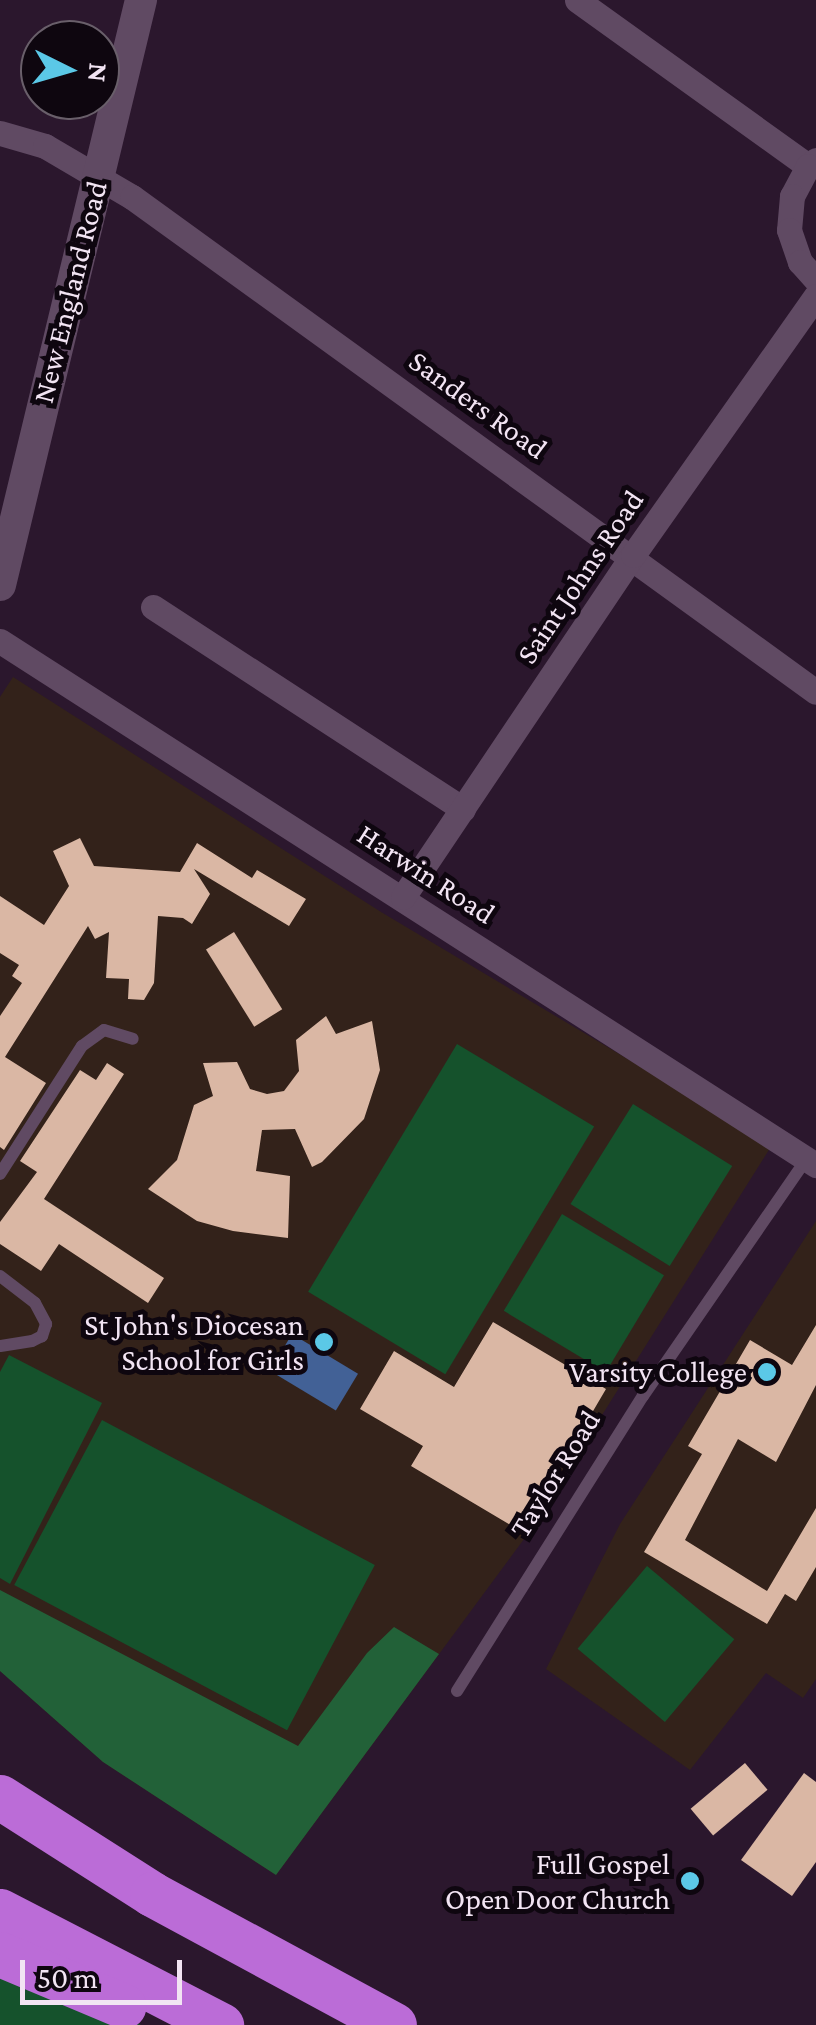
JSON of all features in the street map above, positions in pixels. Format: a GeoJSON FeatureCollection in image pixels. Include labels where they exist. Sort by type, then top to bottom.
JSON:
{"type":"FeatureCollection","features":[{"type":"Feature","properties":{"kind":"highway"},"geometry":{"type":"LineString","coordinates":[[0,1796],[152,1894],[394,2025]]}},
{"type":"Feature","properties":{"kind":"highway"},"geometry":{"type":"LineString","coordinates":[[0,1832],[371,2025]]}},
{"type":"Feature","properties":{"kind":"highway"},"geometry":{"type":"LineString","coordinates":[[0,1911],[221,2025]]}},
{"type":"Feature","properties":{"kind":"highway"},"geometry":{"type":"LineString","coordinates":[[0,1954],[167,2025]]}},
{"type":"Feature","properties":{"kind":"street","name":"New England Road"},"geometry":{"type":"LineString","coordinates":[[0,585],[142,0]]}},
{"type":"Feature","properties":{"kind":"street"},"geometry":{"type":"LineString","coordinates":[[577,0],[812,163],[792,196],[789,230],[800,262],[816,280]]}},
{"type":"Feature","properties":{"kind":"street","name":"Sanders Road"},"geometry":{"type":"LineString","coordinates":[[0,133],[45,146],[98,174],[633,556],[816,692]]}},
{"type":"Feature","properties":{"kind":"street","name":"Saint Johns Road"},"geometry":{"type":"LineString","coordinates":[[403,897],[633,556],[816,296]]}},
{"type":"Feature","properties":{"kind":"street"},"geometry":{"type":"LineString","coordinates":[[154,607],[463,808]]}},
{"type":"Feature","properties":{"kind":"street","name":"Harwin Road"},"geometry":{"type":"LineString","coordinates":[[0,641],[813,1157]]}},
{"type":"Feature","properties":{"kind":"lane"},"geometry":{"type":"LineString","coordinates":[[0,1174],[82,1046],[104,1030],[133,1039]]}},
{"type":"Feature","properties":{"kind":"lane","name":"Taylor Road"},"geometry":{"type":"LineString","coordinates":[[457,1690],[643,1396],[813,1157]]}},
{"type":"Feature","properties":{"kind":"lane"},"geometry":{"type":"LineString","coordinates":[[0,1276],[36,1302],[46,1324],[42,1336],[32,1342],[0,1346]]}},
{"type":"Feature","properties":{"kind":"shaded area","name":"St John's Diocesan School for Girls"},"geometry":{"type":"Polygon","coordinates":[[[13,677],[381,912],[772,1145],[524,1539],[276,1875],[103,1762],[0,1671],[0,697],[13,677]]]}},
{"type":"Feature","properties":{"kind":"shaded area","name":"Varsity College"},"geometry":{"type":"Polygon","coordinates":[[[816,1221],[816,1679],[803,1698],[766,1673],[690,1770],[546,1669],[620,1524],[816,1221]]]}},
{"type":"Feature","properties":{"kind":"green space"},"geometry":{"type":"Polygon","coordinates":[[[457,1044],[594,1126],[445,1374],[308,1292],[457,1044]]]}},
{"type":"Feature","properties":{"kind":"green space"},"geometry":{"type":"Polygon","coordinates":[[[633,1104],[732,1166],[670,1266],[570,1204],[633,1104]]]}},
{"type":"Feature","properties":{"kind":"green space"},"geometry":{"type":"Polygon","coordinates":[[[562,1214],[664,1275],[606,1372],[504,1311],[562,1214]]]}},
{"type":"Feature","properties":{"kind":"green space"},"geometry":{"type":"Polygon","coordinates":[[[9,1355],[102,1403],[10,1584],[0,1578],[0,1372],[9,1355]]]}},
{"type":"Feature","properties":{"kind":"green space"},"geometry":{"type":"Polygon","coordinates":[[[102,1420],[375,1565],[287,1730],[14,1585],[102,1420]]]}},
{"type":"Feature","properties":{"kind":"green space"},"geometry":{"type":"Polygon","coordinates":[[[647,1566],[734,1639],[665,1722],[578,1649],[647,1566]]]}},
{"type":"Feature","properties":{"kind":"green space"},"geometry":{"type":"Polygon","coordinates":[[[0,1590],[298,1746],[367,1653],[394,1627],[439,1654],[276,1875],[103,1762],[0,1671],[0,1590]]]}},
{"type":"Feature","properties":{"kind":"green space"},"geometry":{"type":"Polygon","coordinates":[[[0,1967],[141,2025],[0,2025],[0,1967]]]}},
{"type":"Feature","properties":{"kind":"water"},"geometry":{"type":"Polygon","coordinates":[[[292,1334],[358,1374],[336,1411],[270,1371],[292,1334]]]}},
{"type":"Feature","properties":{"kind":"building"},"geometry":{"type":"Polygon","coordinates":[[[80,838],[94,866],[180,872],[197,843],[252,878],[257,870],[306,899],[289,926],[194,869],[210,894],[192,924],[183,918],[158,916],[154,983],[144,1000],[128,999],[129,979],[106,978],[109,932],[95,939],[88,926],[5,1057],[46,1083],[4,1150],[0,1147],[0,1016],[22,983],[12,976],[19,965],[0,953],[0,896],[44,925],[69,886],[53,851],[80,838]]]}},
{"type":"Feature","properties":{"kind":"building"},"geometry":{"type":"Polygon","coordinates":[[[234,932],[282,1009],[254,1027],[206,949],[234,932]]]}},
{"type":"Feature","properties":{"kind":"building"},"geometry":{"type":"Polygon","coordinates":[[[326,1016],[336,1034],[372,1021],[380,1070],[364,1119],[322,1162],[312,1167],[295,1129],[262,1130],[256,1171],[290,1176],[288,1238],[233,1231],[197,1221],[148,1189],[177,1160],[194,1105],[213,1096],[203,1063],[237,1062],[250,1089],[267,1094],[284,1091],[299,1071],[296,1040],[326,1016]]]}},
{"type":"Feature","properties":{"kind":"building"},"geometry":{"type":"Polygon","coordinates":[[[107,1063],[124,1074],[44,1199],[164,1278],[148,1303],[59,1244],[41,1271],[0,1244],[0,1222],[37,1172],[20,1161],[80,1070],[96,1080],[107,1063]]]}},
{"type":"Feature","properties":{"kind":"building"},"geometry":{"type":"Polygon","coordinates":[[[493,1322],[606,1389],[522,1532],[411,1466],[423,1446],[360,1409],[394,1351],[454,1387],[493,1322]]]}},
{"type":"Feature","properties":{"kind":"building"},"geometry":{"type":"Polygon","coordinates":[[[816,1325],[816,1385],[776,1462],[738,1439],[685,1540],[767,1591],[816,1508],[816,1567],[796,1601],[785,1594],[767,1624],[644,1552],[702,1454],[688,1446],[750,1340],[792,1365],[816,1325]]]}},
{"type":"Feature","properties":{"kind":"building"},"geometry":{"type":"Polygon","coordinates":[[[745,1763],[767,1790],[713,1835],[691,1809],[745,1763]]]}},
{"type":"Feature","properties":{"kind":"building"},"geometry":{"type":"Polygon","coordinates":[[[804,1773],[816,1782],[816,1862],[792,1896],[741,1860],[804,1773]]]}},
{"type":"Feature","properties":{"kind":"place","name":"St John's Diocesan School for Girls"},"geometry":{"type":"Point","coordinates":[324,1342]}},
{"type":"Feature","properties":{"kind":"place","name":"Varsity College"},"geometry":{"type":"Point","coordinates":[767,1372]}},
{"type":"Feature","properties":{"kind":"place","name":"Full Gospel Open Door Church"},"geometry":{"type":"Point","coordinates":[690,1881]}}]}
